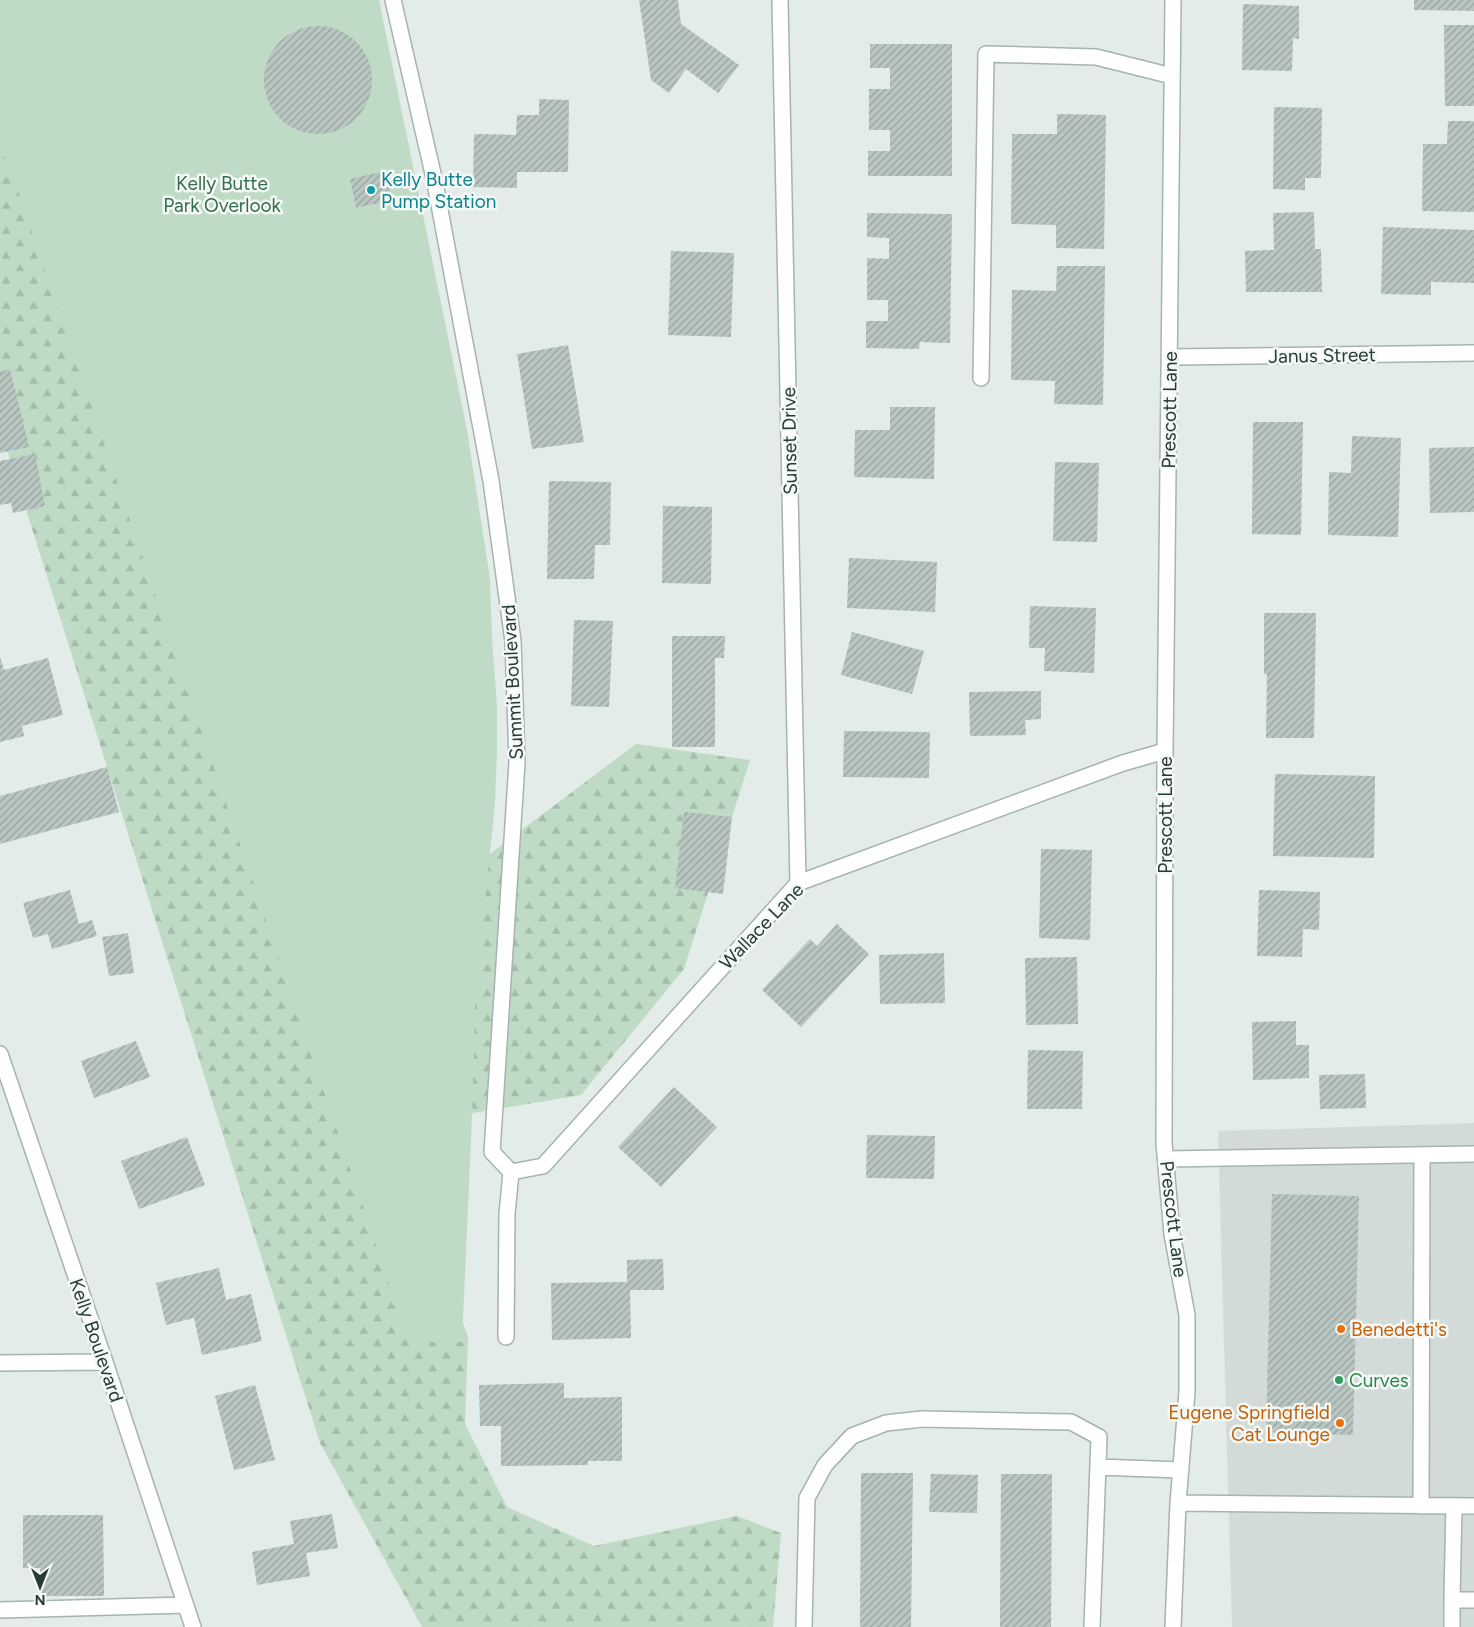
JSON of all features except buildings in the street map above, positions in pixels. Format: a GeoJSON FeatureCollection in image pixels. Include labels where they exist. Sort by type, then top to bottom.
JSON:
{"type":"FeatureCollection","features":[{"type":"Feature","properties":{"kind":"street","name":"Summit Boulevard"},"geometry":{"type":"LineString","coordinates":[[393,0],[434,178],[491,481],[513,641],[517,762],[492,1152],[511,1172]]}},
{"type":"Feature","properties":{"kind":"street","name":"Sunset Drive"},"geometry":{"type":"LineString","coordinates":[[780,0],[798,883]]}},
{"type":"Feature","properties":{"kind":"street","name":"Prescott Lane"},"geometry":{"type":"LineString","coordinates":[[1173,0],[1165,751],[1164,1143],[1172,1234],[1187,1315],[1187,1392],[1178,1503],[1174,1627]]}},
{"type":"Feature","properties":{"kind":"street"},"geometry":{"type":"LineString","coordinates":[[981,378],[986,54],[1096,57],[1172,76]]}},
{"type":"Feature","properties":{"kind":"street","name":"Janus Street"},"geometry":{"type":"LineString","coordinates":[[1170,357],[1474,353]]}},
{"type":"Feature","properties":{"kind":"street","name":"Wallace Lane"},"geometry":{"type":"LineString","coordinates":[[511,1172],[543,1166],[798,883],[1123,763],[1165,751]]}},
{"type":"Feature","properties":{"kind":"street","name":"Kelly Boulevard"},"geometry":{"type":"LineString","coordinates":[[0,1054],[193,1627]]}},
{"type":"Feature","properties":{"kind":"street"},"geometry":{"type":"LineString","coordinates":[[1166,1159],[1474,1154]]}},
{"type":"Feature","properties":{"kind":"street"},"geometry":{"type":"LineString","coordinates":[[1421,1506],[1422,1155]]}},
{"type":"Feature","properties":{"kind":"street"},"geometry":{"type":"LineString","coordinates":[[506,1337],[507,1214],[511,1172]]}},
{"type":"Feature","properties":{"kind":"street"},"geometry":{"type":"LineString","coordinates":[[0,1362],[105,1362]]}},
{"type":"Feature","properties":{"kind":"street"},"geometry":{"type":"LineString","coordinates":[[804,1627],[807,1498],[825,1465],[852,1436],[886,1423],[922,1419],[1071,1422],[1099,1438],[1092,1627]]}},
{"type":"Feature","properties":{"kind":"street"},"geometry":{"type":"LineString","coordinates":[[1098,1466],[1181,1470]]}},
{"type":"Feature","properties":{"kind":"street"},"geometry":{"type":"LineString","coordinates":[[1178,1503],[1474,1506]]}},
{"type":"Feature","properties":{"kind":"street"},"geometry":{"type":"LineString","coordinates":[[1452,1627],[1454,1506]]}},
{"type":"Feature","properties":{"kind":"street"},"geometry":{"type":"LineString","coordinates":[[1452,1600],[1474,1600]]}},
{"type":"Feature","properties":{"kind":"street"},"geometry":{"type":"LineString","coordinates":[[0,1610],[186,1605]]}},
{"type":"Feature","properties":{"kind":"shaded area"},"geometry":{"type":"Polygon","coordinates":[[[1474,1123],[1474,1627],[1232,1627],[1218,1131],[1474,1123]]]}},
{"type":"Feature","properties":{"kind":"green space"},"geometry":{"type":"Polygon","coordinates":[[[0,0],[442,890],[636,744],[750,760],[684,969],[581,1095],[455,1116],[438,1254],[468,1337],[465,1424],[507,1507],[594,1546],[737,1516],[781,1533],[773,1627],[422,1627],[320,1443],[0,427],[0,0]]]}},
{"type":"Feature","properties":{"kind":"green space","name":"Kelly Butte Park Overlook"},"geometry":{"type":"Polygon","coordinates":[[[0,0],[379,0],[467,430],[490,579],[497,705],[497,751],[495,802],[475,1004],[462,1342],[409,1342],[15,181],[0,149],[0,0]]]}},
{"type":"Feature","properties":{"kind":"place","name":"Kelly Butte Pump Station"},"geometry":{"type":"Point","coordinates":[371,190]}},
{"type":"Feature","properties":{"kind":"place","name":"Benedetti's"},"geometry":{"type":"Point","coordinates":[1341,1329]}},
{"type":"Feature","properties":{"kind":"place","name":"Curves"},"geometry":{"type":"Point","coordinates":[1339,1380]}},
{"type":"Feature","properties":{"kind":"place","name":"Eugene Springfield Cat Lounge"},"geometry":{"type":"Point","coordinates":[1340,1423]}}]}
